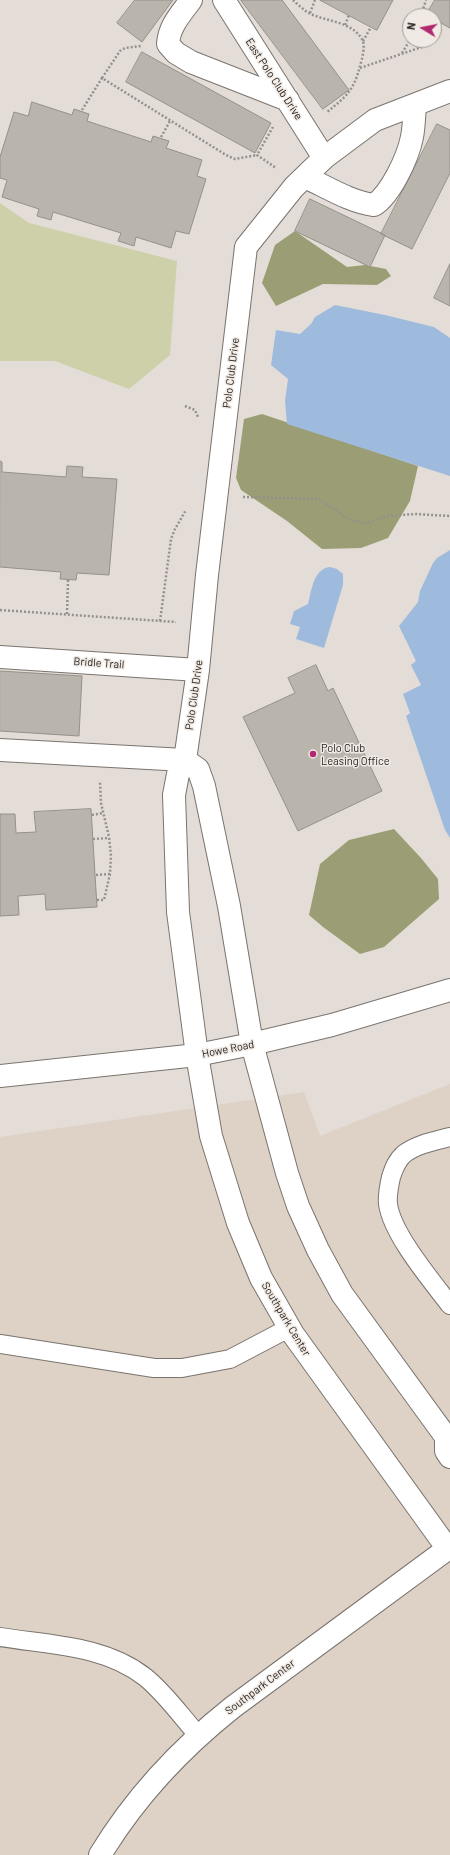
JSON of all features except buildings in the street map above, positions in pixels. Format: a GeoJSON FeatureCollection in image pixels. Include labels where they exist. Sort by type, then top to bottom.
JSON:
{"type":"FeatureCollection","features":[{"type":"Feature","properties":{"kind":"street"},"geometry":{"type":"LineString","coordinates":[[191,0],[171,28],[168,44],[176,53],[191,62],[288,100]]}},
{"type":"Feature","properties":{"kind":"street","name":"East Polo Club Drive"},"geometry":{"type":"LineString","coordinates":[[224,0],[324,158]]}},
{"type":"Feature","properties":{"kind":"street","name":"Polo Club Drive"},"geometry":{"type":"LineString","coordinates":[[197,1055],[178,912],[174,795],[178,774],[185,760],[198,670],[246,247],[299,182],[324,158],[375,120],[415,106],[450,91]]}},
{"type":"Feature","properties":{"kind":"street"},"geometry":{"type":"LineString","coordinates":[[299,182],[364,204],[374,205],[381,201],[404,162],[412,138],[415,106]]}},
{"type":"Feature","properties":{"kind":"street","name":"Bridle Trail"},"geometry":{"type":"LineString","coordinates":[[0,657],[198,670]]}},
{"type":"Feature","properties":{"kind":"street"},"geometry":{"type":"LineString","coordinates":[[0,750],[185,760],[198,769],[214,828],[229,906],[252,1044],[287,1173],[298,1206],[318,1250],[340,1289],[361,1321],[449,1444]]}},
{"type":"Feature","properties":{"kind":"street","name":"Howe Road"},"geometry":{"type":"LineString","coordinates":[[0,1076],[197,1055],[332,1025],[450,990]]}},
{"type":"Feature","properties":{"kind":"street","name":"Southpark Center"},"geometry":{"type":"LineString","coordinates":[[100,1855],[143,1792],[198,1735],[233,1707],[449,1548],[313,1364],[289,1328],[252,1260],[233,1209],[211,1136],[197,1055]]}},
{"type":"Feature","properties":{"kind":"lane"},"geometry":{"type":"LineString","coordinates":[[450,1137],[417,1147],[404,1154],[397,1162],[393,1171],[388,1192],[388,1205],[394,1223],[415,1256],[450,1305]]}},
{"type":"Feature","properties":{"kind":"lane"},"geometry":{"type":"LineString","coordinates":[[0,1344],[154,1368],[182,1368],[230,1359],[289,1328]]}},
{"type":"Feature","properties":{"kind":"lane"},"geometry":{"type":"LineString","coordinates":[[0,1637],[95,1652],[120,1662],[145,1678],[198,1735]]}},
{"type":"Feature","properties":{"kind":"path"},"geometry":{"type":"LineString","coordinates":[[293,0],[310,13],[345,25],[362,39],[362,42]]}},
{"type":"Feature","properties":{"kind":"path"},"geometry":{"type":"LineString","coordinates":[[310,13],[315,0]]}},
{"type":"Feature","properties":{"kind":"path"},"geometry":{"type":"LineString","coordinates":[[345,25],[349,15]]}},
{"type":"Feature","properties":{"kind":"path"},"geometry":{"type":"LineString","coordinates":[[306,128],[347,96],[352,90],[360,68],[362,42],[371,27]]}},
{"type":"Feature","properties":{"kind":"path"},"geometry":{"type":"LineString","coordinates":[[82,110],[113,59],[120,51],[125,48],[168,44]]}},
{"type":"Feature","properties":{"kind":"path"},"geometry":{"type":"LineString","coordinates":[[402,54],[405,48]]}},
{"type":"Feature","properties":{"kind":"path"},"geometry":{"type":"LineString","coordinates":[[360,68],[419,48]]}},
{"type":"Feature","properties":{"kind":"path"},"geometry":{"type":"LineString","coordinates":[[102,78],[170,121],[235,159],[257,154],[288,100]]}},
{"type":"Feature","properties":{"kind":"path"},"geometry":{"type":"LineString","coordinates":[[161,137],[170,121]]}},
{"type":"Feature","properties":{"kind":"path"},"geometry":{"type":"LineString","coordinates":[[257,154],[299,182]]}},
{"type":"Feature","properties":{"kind":"path"},"geometry":{"type":"LineString","coordinates":[[185,406],[195,410],[200,420]]}},
{"type":"Feature","properties":{"kind":"path"},"geometry":{"type":"LineString","coordinates":[[217,496],[318,499],[352,521],[367,523],[388,516],[415,514],[450,516]]}},
{"type":"Feature","properties":{"kind":"path"},"geometry":{"type":"LineString","coordinates":[[160,621],[171,539],[178,522],[189,505]]}},
{"type":"Feature","properties":{"kind":"path"},"geometry":{"type":"LineString","coordinates":[[67,614],[68,580]]}},
{"type":"Feature","properties":{"kind":"path"},"geometry":{"type":"LineString","coordinates":[[0,610],[203,624]]}},
{"type":"Feature","properties":{"kind":"path"},"geometry":{"type":"LineString","coordinates":[[97,900],[104,900],[110,874],[109,838],[101,803],[100,779]]}},
{"type":"Feature","properties":{"kind":"path"},"geometry":{"type":"LineString","coordinates":[[92,815],[104,813]]}},
{"type":"Feature","properties":{"kind":"path"},"geometry":{"type":"LineString","coordinates":[[93,839],[109,838]]}},
{"type":"Feature","properties":{"kind":"path"},"geometry":{"type":"LineString","coordinates":[[96,875],[110,874]]}},
{"type":"Feature","properties":{"kind":"shaded area"},"geometry":{"type":"Polygon","coordinates":[[[450,1084],[450,1855],[0,1855],[0,1137],[304,1092],[320,1136],[450,1084]]]}},
{"type":"Feature","properties":{"kind":"green space"},"geometry":{"type":"Polygon","coordinates":[[[0,203],[29,223],[177,261],[170,355],[129,389],[55,361],[0,361],[0,203]]]}},
{"type":"Feature","properties":{"kind":"green space"},"geometry":{"type":"Polygon","coordinates":[[[295,231],[347,267],[365,265],[386,269],[391,276],[377,285],[323,284],[276,306],[262,283],[275,245],[295,231]]]}},
{"type":"Feature","properties":{"kind":"green space"},"geometry":{"type":"Polygon","coordinates":[[[262,414],[418,466],[410,501],[388,538],[361,548],[322,549],[287,521],[241,490],[236,478],[244,419],[262,414]]]}},
{"type":"Feature","properties":{"kind":"green space"},"geometry":{"type":"Polygon","coordinates":[[[394,829],[438,879],[439,899],[384,947],[360,954],[309,915],[320,864],[349,840],[394,829]]]}},
{"type":"Feature","properties":{"kind":"water"},"geometry":{"type":"Polygon","coordinates":[[[335,305],[434,327],[450,338],[450,476],[287,424],[285,401],[288,379],[271,365],[276,330],[300,334],[311,324],[315,317],[335,305]]]}},
{"type":"Feature","properties":{"kind":"water"},"geometry":{"type":"Polygon","coordinates":[[[450,550],[450,838],[445,830],[406,716],[410,713],[403,694],[421,685],[411,665],[416,661],[399,626],[418,602],[420,591],[433,563],[437,558],[450,550]]]}},
{"type":"Feature","properties":{"kind":"water"},"geometry":{"type":"Polygon","coordinates":[[[330,567],[337,569],[343,574],[343,585],[324,648],[296,639],[300,627],[290,624],[294,611],[308,604],[312,587],[317,576],[324,569],[330,567]]]}},
{"type":"Feature","properties":{"kind":"place","name":"Polo Club Leasing Office"},"geometry":{"type":"Point","coordinates":[313,754]}}]}
